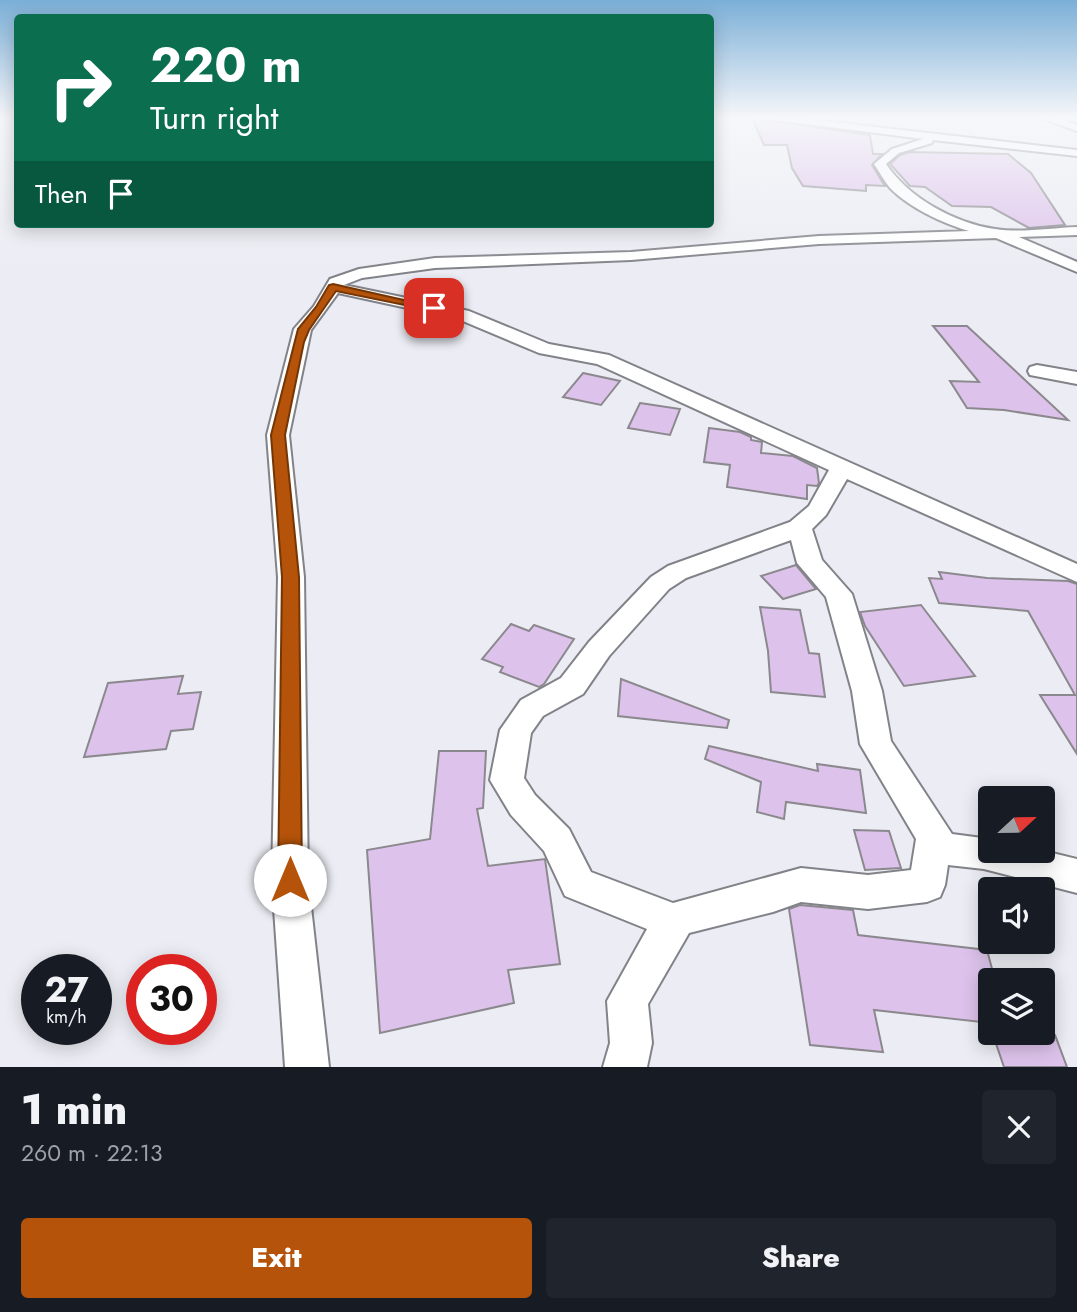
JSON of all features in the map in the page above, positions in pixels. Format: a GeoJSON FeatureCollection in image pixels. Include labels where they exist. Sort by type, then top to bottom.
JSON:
{"type":"FeatureCollection","features":[{"type":"Feature","properties":{"kind":"street"},"geometry":{"type":"LineString","coordinates":[[882,168],[888,179],[904,192],[948,218],[1001,235],[1077,267]]}},
{"type":"Feature","properties":{"kind":"street"},"geometry":{"type":"LineString","coordinates":[[307,1067],[290,880],[291,577],[278,435],[303,329],[321,308],[333,287],[344,277],[435,263],[631,256],[860,238],[1077,231]]}},
{"type":"Feature","properties":{"kind":"street"},"geometry":{"type":"LineString","coordinates":[[333,287],[463,315],[545,349],[602,359],[1077,574]]}},
{"type":"Feature","properties":{"kind":"street"},"geometry":{"type":"LineString","coordinates":[[1037,371],[1077,378]]}},
{"type":"Feature","properties":{"kind":"street"},"geometry":{"type":"LineString","coordinates":[[673,921],[578,884],[557,840],[523,805],[507,780],[516,730],[532,708],[572,686],[599,649],[660,583],[677,572],[778,537],[799,527],[818,510],[842,468]]}},
{"type":"Feature","properties":{"kind":"street"},"geometry":{"type":"LineString","coordinates":[[799,527],[810,563],[839,594],[867,691],[876,744],[942,849],[985,853],[1077,876]]}},
{"type":"Feature","properties":{"kind":"street"},"geometry":{"type":"LineString","coordinates":[[625,1067],[631,1043],[627,1001],[673,921],[801,885],[868,892],[927,885],[934,837]]}},
{"type":"Feature","properties":{"kind":"building"},"geometry":{"type":"Polygon","coordinates":[[[792,168],[874,168],[885,186],[866,185],[866,191],[803,186],[792,168]]]}},
{"type":"Feature","properties":{"kind":"building"},"geometry":{"type":"Polygon","coordinates":[[[893,168],[1025,168],[1031,173],[1065,225],[1029,228],[991,207],[952,206],[925,187],[910,186],[893,168]]]}},
{"type":"Feature","properties":{"kind":"building"},"geometry":{"type":"Polygon","coordinates":[[[933,326],[967,326],[1068,420],[1004,410],[967,408],[950,381],[979,382],[933,326]]]}},
{"type":"Feature","properties":{"kind":"building"},"geometry":{"type":"Polygon","coordinates":[[[583,373],[620,381],[601,405],[563,397],[583,373]]]}},
{"type":"Feature","properties":{"kind":"building"},"geometry":{"type":"Polygon","coordinates":[[[640,403],[680,409],[670,435],[628,428],[640,403]]]}},
{"type":"Feature","properties":{"kind":"building"},"geometry":{"type":"Polygon","coordinates":[[[709,428],[740,432],[751,437],[751,440],[762,442],[761,453],[793,456],[817,468],[819,483],[817,486],[807,485],[807,499],[727,487],[730,465],[704,462],[709,428]]]}},
{"type":"Feature","properties":{"kind":"building"},"geometry":{"type":"Polygon","coordinates":[[[796,565],[816,589],[783,599],[761,576],[796,565]]]}},
{"type":"Feature","properties":{"kind":"building"},"geometry":{"type":"Polygon","coordinates":[[[939,572],[987,578],[1068,581],[1077,584],[1077,754],[1040,695],[1075,695],[1028,611],[939,603],[929,578],[942,579],[939,572]]]}},
{"type":"Feature","properties":{"kind":"building"},"geometry":{"type":"Polygon","coordinates":[[[921,605],[975,676],[904,686],[865,626],[860,612],[921,605]]]}},
{"type":"Feature","properties":{"kind":"building"},"geometry":{"type":"Polygon","coordinates":[[[760,607],[800,610],[809,653],[819,654],[825,697],[771,692],[768,651],[760,607]]]}},
{"type":"Feature","properties":{"kind":"building"},"geometry":{"type":"Polygon","coordinates":[[[511,624],[529,631],[534,625],[574,639],[544,684],[539,687],[500,672],[503,667],[482,659],[511,624]]]}},
{"type":"Feature","properties":{"kind":"building"},"geometry":{"type":"Polygon","coordinates":[[[183,676],[178,694],[201,692],[193,729],[171,731],[166,749],[84,757],[108,683],[183,676]]]}},
{"type":"Feature","properties":{"kind":"building"},"geometry":{"type":"Polygon","coordinates":[[[621,679],[729,720],[727,728],[618,716],[621,679]]]}},
{"type":"Feature","properties":{"kind":"building"},"geometry":{"type":"Polygon","coordinates":[[[709,746],[818,771],[817,764],[860,770],[866,813],[786,802],[784,819],[757,812],[761,782],[705,759],[709,746]]]}},
{"type":"Feature","properties":{"kind":"building"},"geometry":{"type":"Polygon","coordinates":[[[439,751],[486,751],[483,808],[477,809],[488,866],[545,859],[560,964],[508,970],[514,1003],[380,1033],[367,850],[430,839],[439,751]]]}},
{"type":"Feature","properties":{"kind":"building"},"geometry":{"type":"Polygon","coordinates":[[[854,830],[889,831],[901,868],[865,870],[854,830]]]}},
{"type":"Feature","properties":{"kind":"building"},"geometry":{"type":"Polygon","coordinates":[[[800,905],[853,910],[858,935],[978,949],[978,954],[988,954],[992,968],[978,968],[978,1022],[874,1010],[883,1052],[810,1045],[789,909],[800,905]]]}},
{"type":"Feature","properties":{"kind":"building"},"geometry":{"type":"Polygon","coordinates":[[[1055,1035],[1067,1067],[1004,1067],[996,1045],[1055,1045],[1055,1035]]]}},
{"type":"Feature","properties":{"kind":"route"},"geometry":{"type":"LineString","coordinates":[[290,880],[291,577],[278,435],[299,342],[303,329],[321,308],[333,287],[434,308]]}}]}
